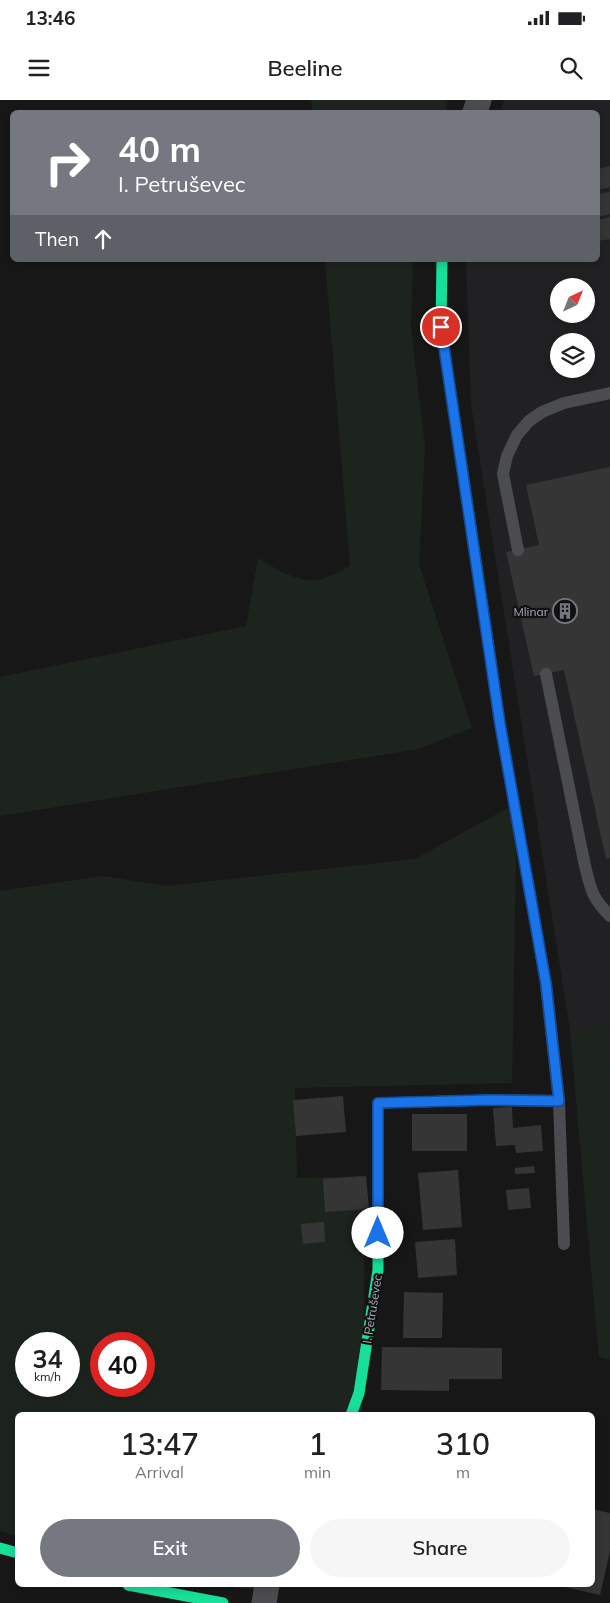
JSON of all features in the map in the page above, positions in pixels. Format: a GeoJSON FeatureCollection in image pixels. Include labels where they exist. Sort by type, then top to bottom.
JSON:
{"type":"FeatureCollection","features":[{"type":"Feature","properties":{"kind":"street"},"geometry":{"type":"LineString","coordinates":[[442,262],[442,336],[500,724],[546,984]]}},
{"type":"Feature","properties":{"kind":"street","name":"I. Petruševec"},"geometry":{"type":"LineString","coordinates":[[351,1412],[358,1393],[378,1270],[378,1103],[490,1100]]}},
{"type":"Feature","properties":{"kind":"street"},"geometry":{"type":"LineString","coordinates":[[0,1548],[15,1552]]}},
{"type":"Feature","properties":{"kind":"street"},"geometry":{"type":"LineString","coordinates":[[139,1587],[223,1603]]}},
{"type":"Feature","properties":{"kind":"street"},"geometry":{"type":"LineString","coordinates":[[264,1603],[267,1587]]}},
{"type":"Feature","properties":{"kind":"lane"},"geometry":{"type":"LineString","coordinates":[[518,550],[503,474],[507,456],[517,436],[529,421],[542,412],[564,403],[610,393]]}},
{"type":"Feature","properties":{"kind":"lane"},"geometry":{"type":"LineString","coordinates":[[546,674],[592,893],[610,916]]}},
{"type":"Feature","properties":{"kind":"lane"},"geometry":{"type":"LineString","coordinates":[[546,984],[559,1101],[564,1244]]}},
{"type":"Feature","properties":{"kind":"lane"},"geometry":{"type":"LineString","coordinates":[[490,1100],[559,1101]]}},
{"type":"Feature","properties":{"kind":"shaded area"},"geometry":{"type":"Polygon","coordinates":[[[311,100],[448,100],[446,110],[312,110],[311,100]]]}},
{"type":"Feature","properties":{"kind":"shaded area"},"geometry":{"type":"Polygon","coordinates":[[[504,100],[610,100],[610,1359],[599,1357],[570,1030],[471,404],[466,262],[600,262],[600,110],[501,110],[504,100]]]}},
{"type":"Feature","properties":{"kind":"shaded area"},"geometry":{"type":"Polygon","coordinates":[[[325,262],[413,262],[411,328],[425,447],[419,564],[472,728],[419,749],[0,816],[0,677],[246,626],[258,558],[284,573],[306,580],[323,579],[350,566],[325,262]]]}},
{"type":"Feature","properties":{"kind":"shaded area"},"geometry":{"type":"Polygon","coordinates":[[[517,803],[512,1083],[295,1088],[297,1178],[366,1176],[362,1412],[15,1412],[15,1535],[0,1531],[0,891],[103,876],[167,886],[415,859],[517,803]]]}},
{"type":"Feature","properties":{"kind":"shaded area"},"geometry":{"type":"Polygon","coordinates":[[[610,1022],[610,1359],[599,1357],[570,1031],[610,1022]]]}},
{"type":"Feature","properties":{"kind":"shaded area"},"geometry":{"type":"Polygon","coordinates":[[[226,1587],[277,1587],[275,1591],[226,1587]]]}},
{"type":"Feature","properties":{"kind":"building"},"geometry":{"type":"Polygon","coordinates":[[[610,166],[610,187],[600,190],[600,168],[610,166]]]}},
{"type":"Feature","properties":{"kind":"building"},"geometry":{"type":"Polygon","coordinates":[[[610,192],[610,214],[600,216],[600,194],[610,192]]]}},
{"type":"Feature","properties":{"kind":"building"},"geometry":{"type":"Polygon","coordinates":[[[610,217],[610,239],[600,241],[600,220],[610,217]]]}},
{"type":"Feature","properties":{"kind":"building","name":"Mlinar"},"geometry":{"type":"Polygon","coordinates":[[[610,467],[610,858],[606,859],[564,670],[534,676],[506,552],[539,545],[526,485],[610,467]]]}},
{"type":"Feature","properties":{"kind":"building"},"geometry":{"type":"Polygon","coordinates":[[[343,1096],[346,1132],[296,1136],[293,1100],[343,1096]]]}},
{"type":"Feature","properties":{"kind":"building"},"geometry":{"type":"Polygon","coordinates":[[[512,1107],[513,1128],[541,1125],[543,1151],[516,1153],[515,1145],[496,1146],[493,1108],[512,1107]]]}},
{"type":"Feature","properties":{"kind":"building"},"geometry":{"type":"Polygon","coordinates":[[[412,1114],[467,1114],[467,1151],[412,1151],[412,1114]]]}},
{"type":"Feature","properties":{"kind":"building"},"geometry":{"type":"Polygon","coordinates":[[[534,1166],[535,1173],[515,1174],[515,1168],[534,1166]]]}},
{"type":"Feature","properties":{"kind":"building"},"geometry":{"type":"Polygon","coordinates":[[[458,1170],[462,1227],[423,1230],[418,1173],[458,1170]]]}},
{"type":"Feature","properties":{"kind":"building"},"geometry":{"type":"Polygon","coordinates":[[[366,1176],[369,1209],[325,1212],[323,1179],[366,1176]]]}},
{"type":"Feature","properties":{"kind":"building"},"geometry":{"type":"Polygon","coordinates":[[[529,1188],[531,1208],[508,1210],[506,1190],[529,1188]]]}},
{"type":"Feature","properties":{"kind":"building"},"geometry":{"type":"Polygon","coordinates":[[[324,1222],[325,1242],[303,1244],[301,1224],[324,1222]]]}},
{"type":"Feature","properties":{"kind":"building"},"geometry":{"type":"Polygon","coordinates":[[[455,1239],[457,1275],[418,1278],[415,1242],[455,1239]]]}},
{"type":"Feature","properties":{"kind":"building"},"geometry":{"type":"Polygon","coordinates":[[[404,1292],[443,1293],[442,1338],[403,1338],[404,1292]]]}},
{"type":"Feature","properties":{"kind":"building"},"geometry":{"type":"Polygon","coordinates":[[[382,1347],[502,1348],[502,1379],[449,1379],[449,1391],[381,1390],[382,1347]]]}},
{"type":"Feature","properties":{"kind":"building"},"geometry":{"type":"Polygon","coordinates":[[[595,1510],[610,1513],[610,1551],[600,1595],[564,1587],[595,1587],[595,1510]]]}},
{"type":"Feature","properties":{"kind":"traffic: fast"},"geometry":{"type":"LineString","coordinates":[[442,262],[441,327],[492,669]]}},
{"type":"Feature","properties":{"kind":"traffic: fast"},"geometry":{"type":"LineString","coordinates":[[528,882],[546,984]]}},
{"type":"Feature","properties":{"kind":"traffic: fast"},"geometry":{"type":"LineString","coordinates":[[352,1412],[359,1393],[378,1270],[378,1103],[490,1100]]}},
{"type":"Feature","properties":{"kind":"traffic: fast"},"geometry":{"type":"LineString","coordinates":[[0,1548],[15,1552]]}},
{"type":"Feature","properties":{"kind":"traffic: fast"},"geometry":{"type":"LineString","coordinates":[[139,1587],[223,1603]]}},
{"type":"Feature","properties":{"kind":"traffic: jam"},"geometry":{"type":"LineString","coordinates":[[492,669],[528,882]]}},
{"type":"Feature","properties":{"kind":"place","name":"Mlinar"},"geometry":{"type":"Point","coordinates":[565,611]}},
{"type":"Feature","properties":{"kind":"route"},"geometry":{"type":"LineString","coordinates":[[378,1233],[378,1103],[490,1100],[559,1101],[546,984],[500,724],[441,327]]}}]}
